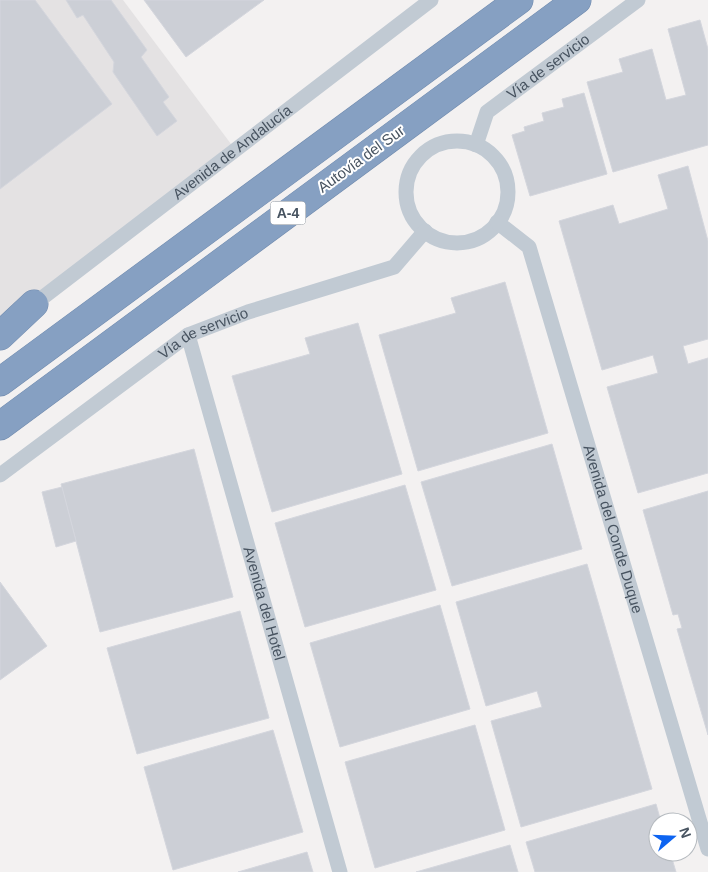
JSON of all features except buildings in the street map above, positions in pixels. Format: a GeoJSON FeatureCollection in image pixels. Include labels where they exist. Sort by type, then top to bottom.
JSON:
{"type":"FeatureCollection","features":[{"type":"Feature","properties":{"kind":"highway","name":"A-4"},"geometry":{"type":"LineString","coordinates":[[0,382],[519,0]]}},
{"type":"Feature","properties":{"kind":"highway","name":"Autovía del Sur"},"geometry":{"type":"LineString","coordinates":[[0,426],[577,0]]}},
{"type":"Feature","properties":{"kind":"highway"},"geometry":{"type":"LineString","coordinates":[[0,336],[34,304]]}},
{"type":"Feature","properties":{"kind":"street","name":"Avenida de Andalucía"},"geometry":{"type":"LineString","coordinates":[[34,304],[431,0]]}},
{"type":"Feature","properties":{"kind":"street","name":"Vía de servicio"},"geometry":{"type":"LineString","coordinates":[[476,144],[487,112],[638,0]]}},
{"type":"Feature","properties":{"kind":"street"},"geometry":{"type":"LineString","coordinates":[[453,141],[476,144],[494,158],[506,178],[507,194],[504,209],[497,222],[482,235],[463,242],[449,242],[425,231],[413,217],[407,200],[406,188],[413,165],[421,156],[441,143],[453,141]]}},
{"type":"Feature","properties":{"kind":"street","name":"Avenida del Conde Duque"},"geometry":{"type":"LineString","coordinates":[[497,222],[529,247],[708,849]]}},
{"type":"Feature","properties":{"kind":"street","name":"Vía de servicio"},"geometry":{"type":"LineString","coordinates":[[0,475],[188,335],[248,312],[394,267],[425,231]]}},
{"type":"Feature","properties":{"kind":"street"},"geometry":{"type":"LineString","coordinates":[[0,330],[34,304]]}},
{"type":"Feature","properties":{"kind":"street","name":"Avenida del Hotel"},"geometry":{"type":"LineString","coordinates":[[188,335],[340,872]]}},
{"type":"Feature","properties":{"kind":"shaded area"},"geometry":{"type":"Polygon","coordinates":[[[0,0],[123,0],[234,148],[0,320],[0,0]]]}}]}
